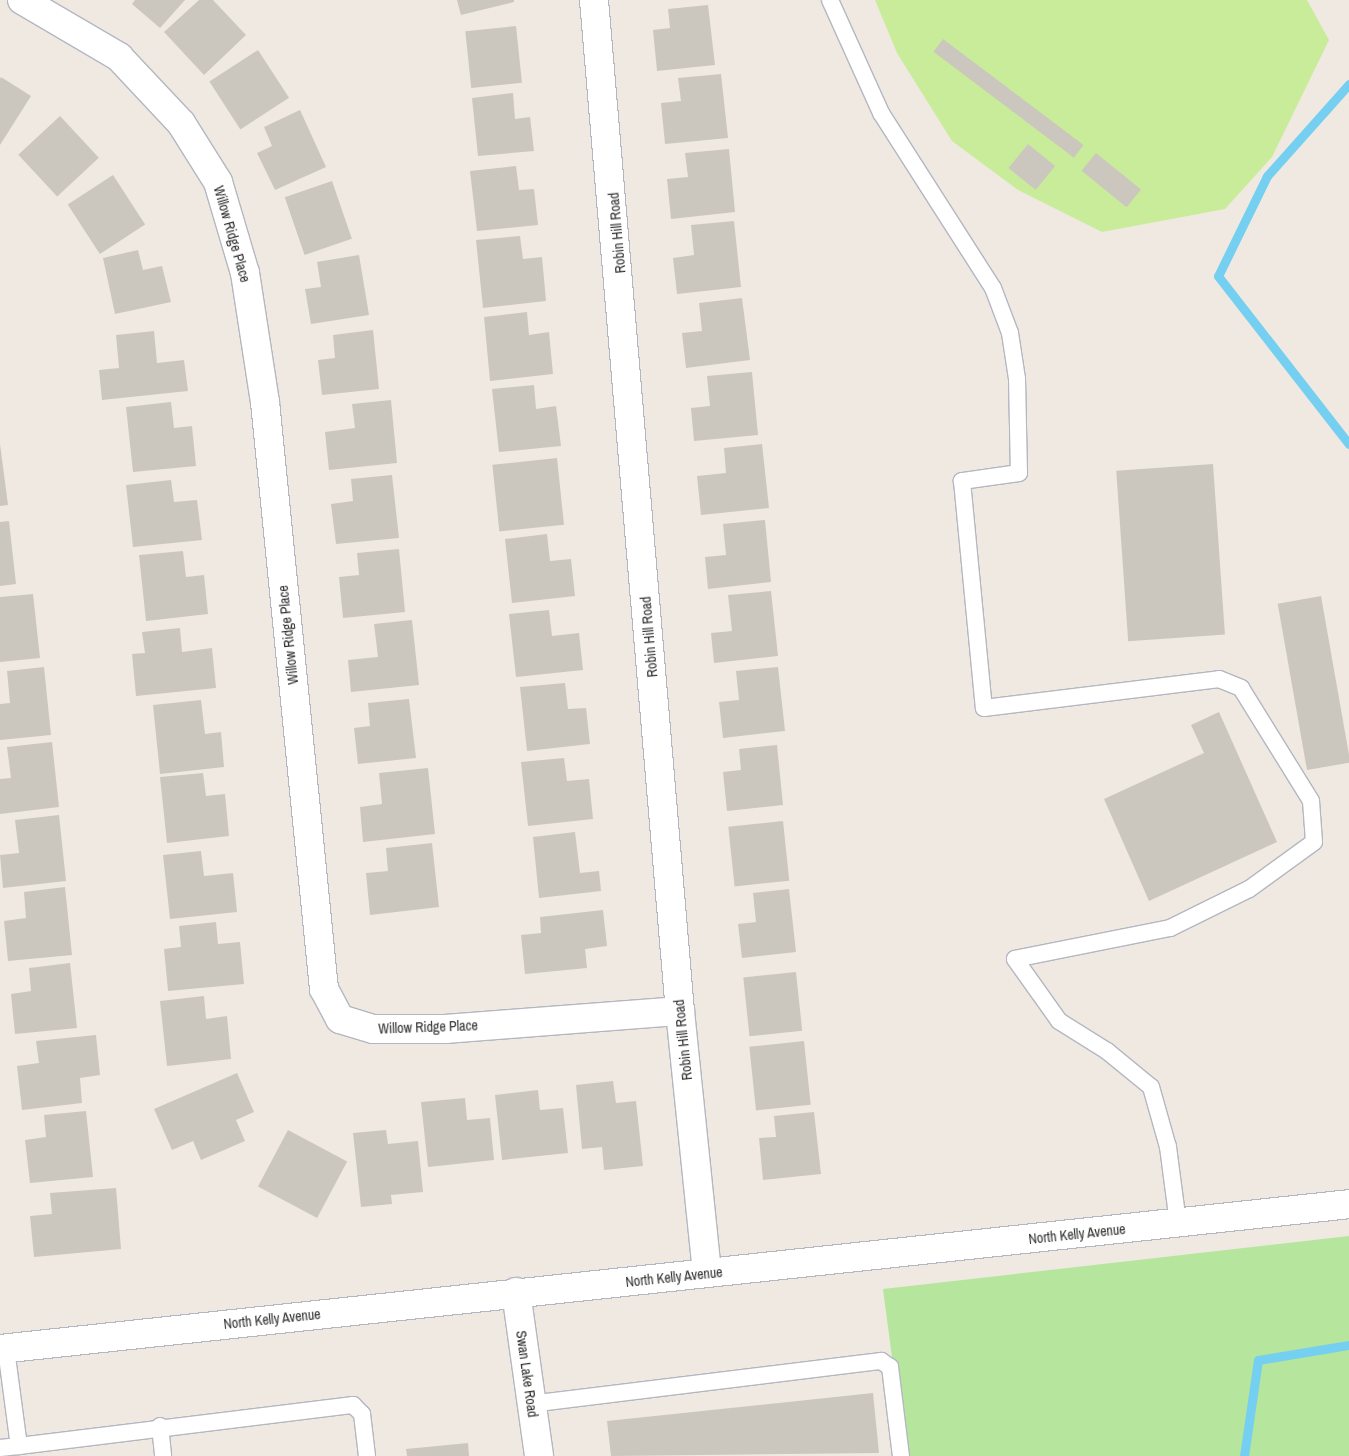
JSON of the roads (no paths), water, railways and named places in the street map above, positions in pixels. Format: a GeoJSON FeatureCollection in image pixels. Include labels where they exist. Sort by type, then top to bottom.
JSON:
{"type":"FeatureCollection","features":[{"type":"Feature","properties":{"kind":"street","name":"Willow Ridge Place"},"geometry":{"type":"LineString","coordinates":[[22,0],[119,57],[180,124],[218,182],[245,273],[265,402],[324,989],[340,1019],[373,1029],[445,1029],[680,1011]]}},
{"type":"Feature","properties":{"kind":"street","name":"Robin Hill Road"},"geometry":{"type":"LineString","coordinates":[[594,0],[680,1011],[707,1273]]}},
{"type":"Feature","properties":{"kind":"street","name":"North Kelly Avenue"},"geometry":{"type":"LineString","coordinates":[[3,1349],[516,1292],[1349,1204]]}},
{"type":"Feature","properties":{"kind":"street","name":"Swan Lake Road"},"geometry":{"type":"LineString","coordinates":[[516,1292],[530,1404],[539,1456]]}},
{"type":"Feature","properties":{"kind":"lane"},"geometry":{"type":"LineString","coordinates":[[830,0],[840,32],[881,112],[992,288],[1010,333],[1017,380],[1019,473],[962,480],[984,708],[1219,679],[1241,688],[1311,801],[1314,842],[1249,889],[1170,928],[1016,959],[1059,1021],[1107,1051],[1151,1087],[1168,1148],[1178,1223]]}},
{"type":"Feature","properties":{"kind":"lane"},"geometry":{"type":"LineString","coordinates":[[3,1349],[19,1446]]}},
{"type":"Feature","properties":{"kind":"lane"},"geometry":{"type":"LineString","coordinates":[[530,1404],[882,1361],[890,1368],[901,1456]]}},
{"type":"Feature","properties":{"kind":"lane"},"geometry":{"type":"LineString","coordinates":[[0,1448],[160,1426],[353,1405],[362,1414],[367,1456]]}},
{"type":"Feature","properties":{"kind":"lane"},"geometry":{"type":"LineString","coordinates":[[160,1426],[163,1456]]}},
{"type":"Feature","properties":{"kind":"waterway"},"geometry":{"type":"LineString","coordinates":[[1349,84],[1267,176],[1218,276],[1349,444]]}},
{"type":"Feature","properties":{"kind":"waterway"},"geometry":{"type":"LineString","coordinates":[[1244,1456],[1258,1360],[1349,1345]]}}]}
